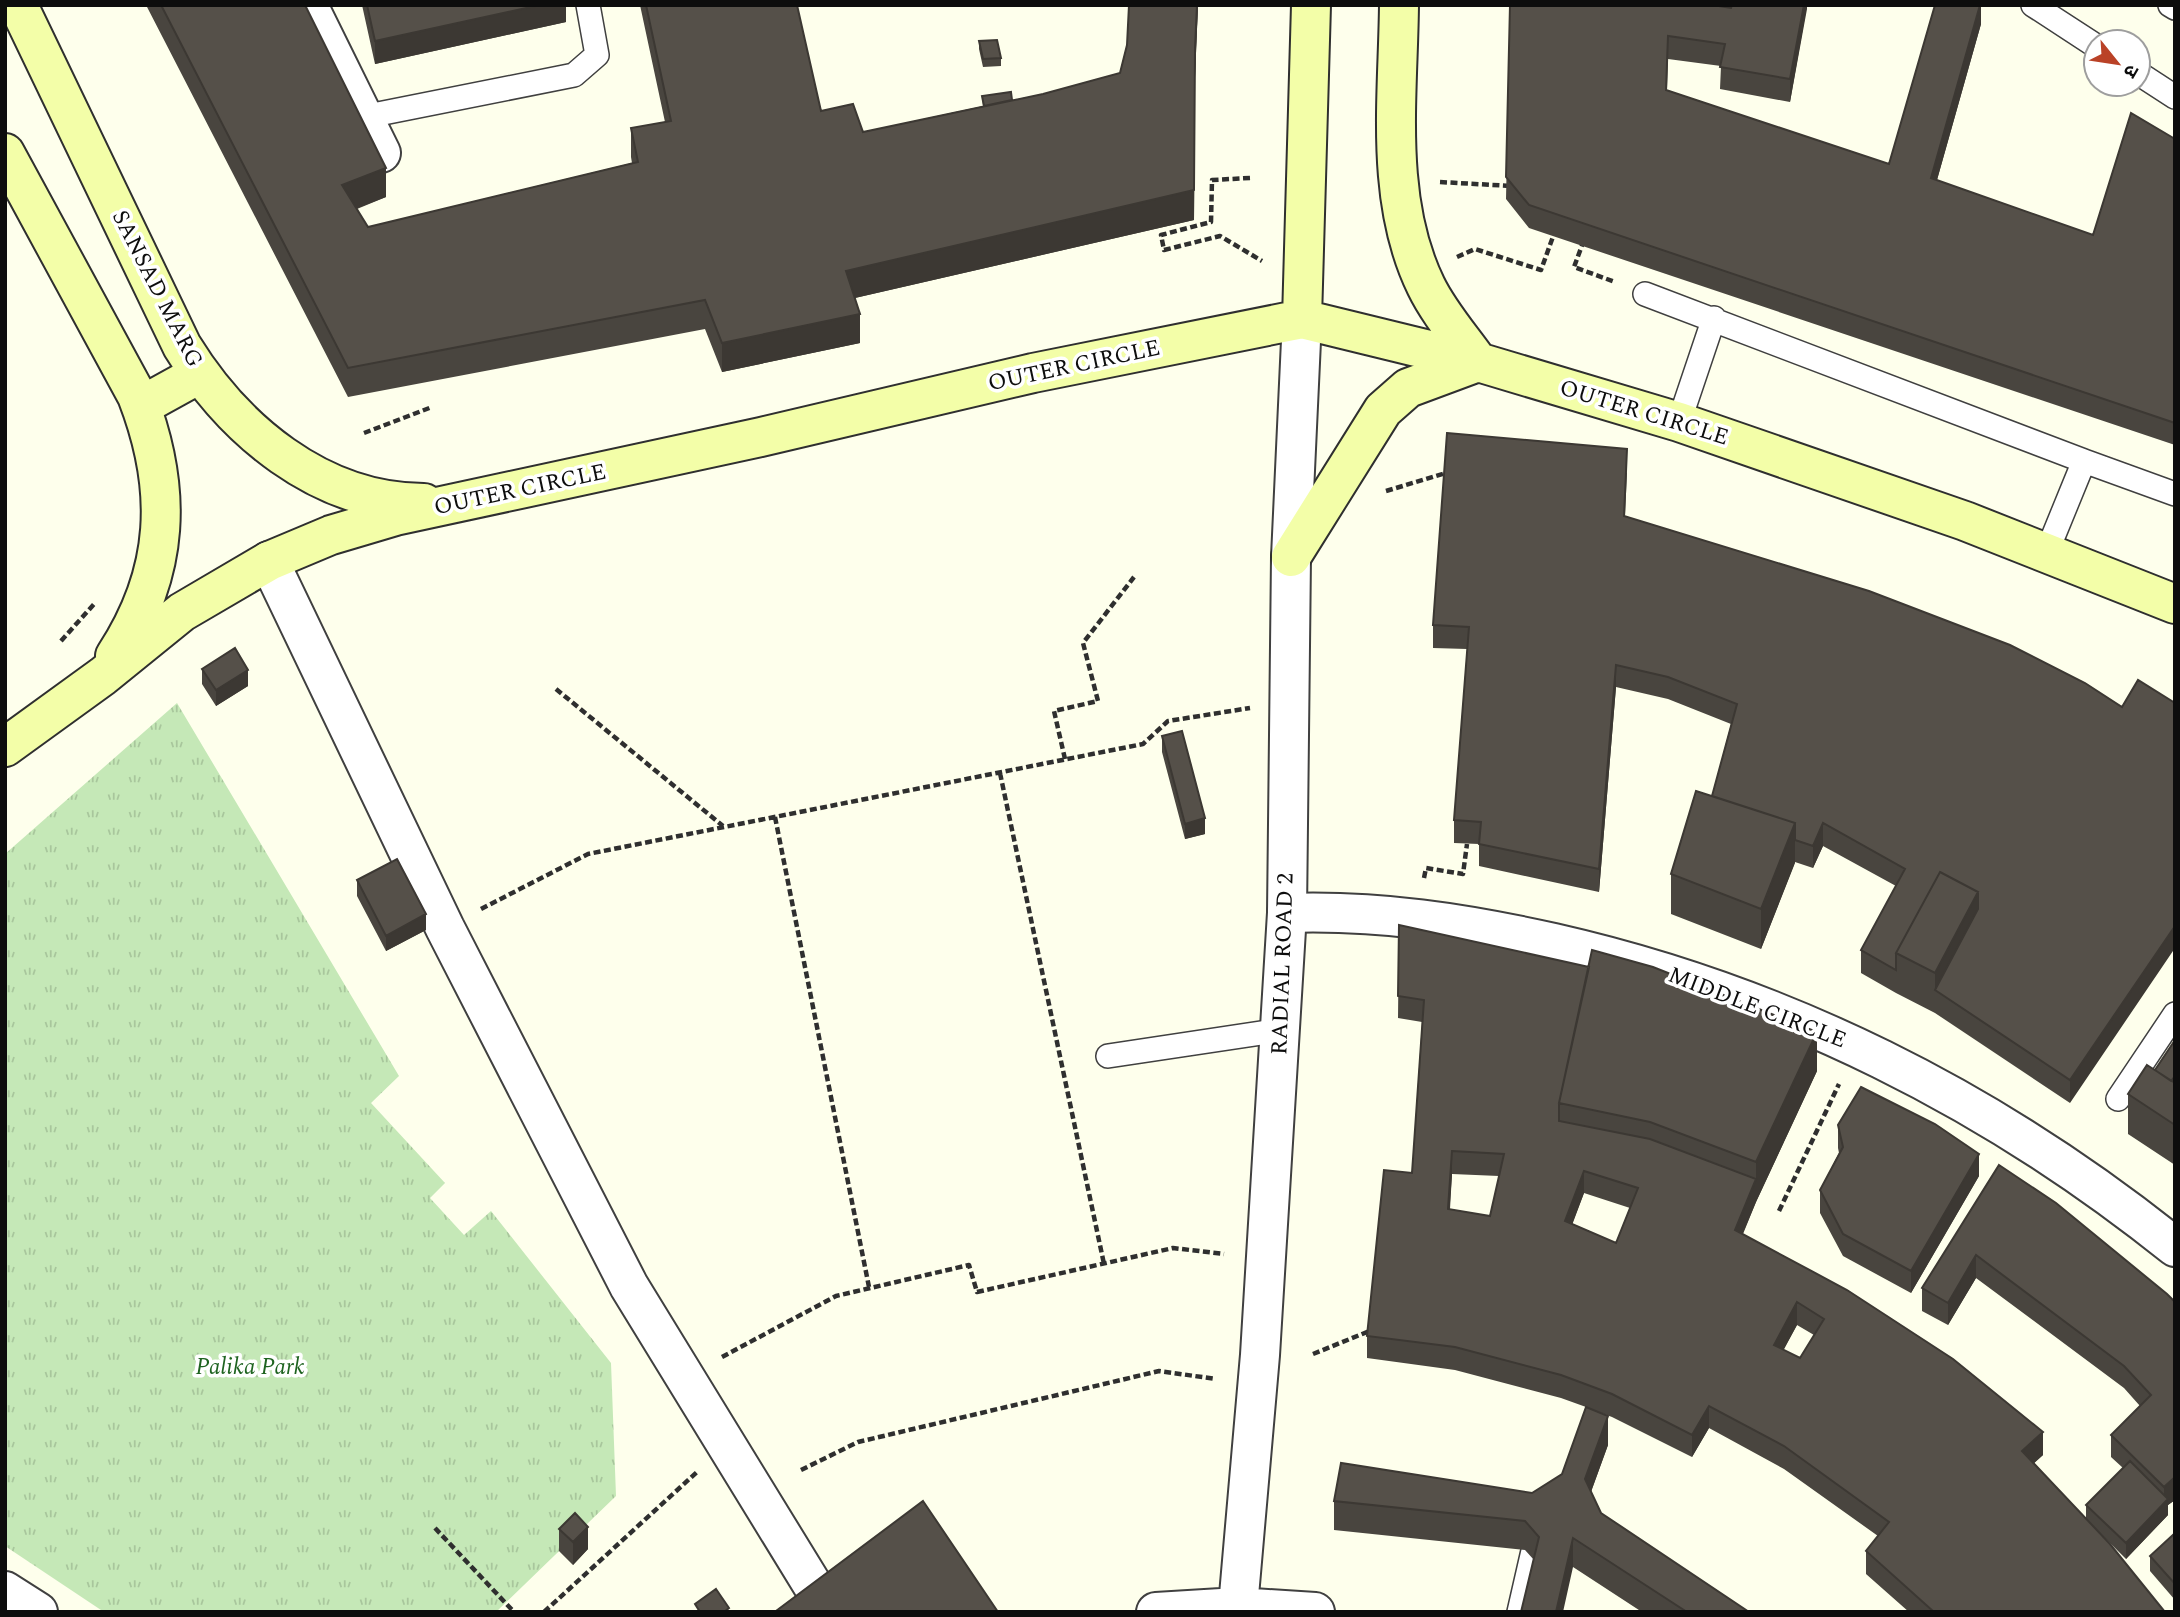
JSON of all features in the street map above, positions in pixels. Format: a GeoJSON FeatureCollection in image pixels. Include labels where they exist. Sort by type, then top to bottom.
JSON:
{"type":"FeatureCollection","features":[{"type":"Feature","properties":{"kind":"main road","name":"SANSAD MARG"},"geometry":{"type":"LineString","coordinates":[[18,5],[176,334],[199,374],[232,415],[263,443],[298,466],[336,484],[377,497],[418,503],[461,503]]}},
{"type":"Feature","properties":{"kind":"main road"},"geometry":{"type":"LineString","coordinates":[[1302,320],[1311,5]]}},
{"type":"Feature","properties":{"kind":"main road"},"geometry":{"type":"LineString","coordinates":[[1291,557],[1383,410],[1408,388],[1478,362],[1427,289],[1407,239],[1398,181],[1399,5]]}},
{"type":"Feature","properties":{"kind":"main road"},"geometry":{"type":"LineString","coordinates":[[5,153],[141,406],[152,435],[161,477],[162,519],[157,561],[145,602],[103,676]]}},
{"type":"Feature","properties":{"kind":"main road","name":"OUTER CIRCLE"},"geometry":{"type":"LineString","coordinates":[[5,747],[103,676],[181,612],[269,561],[331,535],[395,516],[1033,373],[1302,320],[1478,362],[1679,422],[1965,522],[2175,604]]}},
{"type":"Feature","properties":{"kind":"main road"},"geometry":{"type":"LineString","coordinates":[[141,406],[199,374]]}},
{"type":"Feature","properties":{"kind":"street"},"geometry":{"type":"LineString","coordinates":[[309,5],[381,153]]}},
{"type":"Feature","properties":{"kind":"street","name":"RADIAL ROAD 2"},"geometry":{"type":"LineString","coordinates":[[1238,1607],[1266,1259],[1287,913],[1291,557],[1302,320]]}},
{"type":"Feature","properties":{"kind":"street"},"geometry":{"type":"LineString","coordinates":[[269,561],[445,928],[629,1286],[829,1612]]}},
{"type":"Feature","properties":{"kind":"street","name":"MIDDLE CIRCLE"},"geometry":{"type":"LineString","coordinates":[[1287,913],[1349,911],[1418,917],[1518,935],[1636,964],[1763,1006],[1842,1039],[1992,1118],[2064,1164],[2175,1247]]}},
{"type":"Feature","properties":{"kind":"street"},"geometry":{"type":"LineString","coordinates":[[5,1591],[38,1612]]}},
{"type":"Feature","properties":{"kind":"street"},"geometry":{"type":"LineString","coordinates":[[1156,1612],[1238,1607],[1315,1612]]}},
{"type":"Feature","properties":{"kind":"lane"},"geometry":{"type":"LineString","coordinates":[[363,117],[574,75],[597,55],[588,5]]}},
{"type":"Feature","properties":{"kind":"lane"},"geometry":{"type":"LineString","coordinates":[[2033,5],[2082,37]]}},
{"type":"Feature","properties":{"kind":"lane"},"geometry":{"type":"LineString","coordinates":[[2170,5],[2175,8]]}},
{"type":"Feature","properties":{"kind":"lane"},"geometry":{"type":"LineString","coordinates":[[2152,82],[2175,97]]}},
{"type":"Feature","properties":{"kind":"lane"},"geometry":{"type":"LineString","coordinates":[[1645,294],[2175,494]]}},
{"type":"Feature","properties":{"kind":"lane"},"geometry":{"type":"LineString","coordinates":[[1679,422],[1714,318]]}},
{"type":"Feature","properties":{"kind":"lane"},"geometry":{"type":"LineString","coordinates":[[2046,554],[2084,461]]}},
{"type":"Feature","properties":{"kind":"lane"},"geometry":{"type":"LineString","coordinates":[[2118,1099],[2175,1014]]}},
{"type":"Feature","properties":{"kind":"lane"},"geometry":{"type":"LineString","coordinates":[[1108,1056],[1281,1030]]}},
{"type":"Feature","properties":{"kind":"lane"},"geometry":{"type":"LineString","coordinates":[[1519,1612],[1541,1511]]}},
{"type":"Feature","properties":{"kind":"path"},"geometry":{"type":"LineString","coordinates":[[1220,236],[1164,250],[1161,235],[1211,222],[1212,180],[1250,178]]}},
{"type":"Feature","properties":{"kind":"path"},"geometry":{"type":"LineString","coordinates":[[1439,182],[1520,186]]}},
{"type":"Feature","properties":{"kind":"path"},"geometry":{"type":"LineString","coordinates":[[1475,249],[1541,270],[1559,219]]}},
{"type":"Feature","properties":{"kind":"path"},"geometry":{"type":"LineString","coordinates":[[1588,229],[1574,267],[1645,294]]}},
{"type":"Feature","properties":{"kind":"path"},"geometry":{"type":"LineString","coordinates":[[364,433],[432,408]]}},
{"type":"Feature","properties":{"kind":"path"},"geometry":{"type":"LineString","coordinates":[[1385,491],[1446,472]]}},
{"type":"Feature","properties":{"kind":"path"},"geometry":{"type":"LineString","coordinates":[[1065,759],[1054,711],[1098,701],[1083,643],[1134,577]]}},
{"type":"Feature","properties":{"kind":"path"},"geometry":{"type":"LineString","coordinates":[[61,641],[104,593]]}},
{"type":"Feature","properties":{"kind":"path"},"geometry":{"type":"LineString","coordinates":[[556,689],[724,827]]}},
{"type":"Feature","properties":{"kind":"path"},"geometry":{"type":"LineString","coordinates":[[445,928],[588,854],[1143,744],[1168,721],[1289,703]]}},
{"type":"Feature","properties":{"kind":"path"},"geometry":{"type":"LineString","coordinates":[[1000,773],[1104,1264]]}},
{"type":"Feature","properties":{"kind":"path"},"geometry":{"type":"LineString","coordinates":[[775,817],[869,1287]]}},
{"type":"Feature","properties":{"kind":"path"},"geometry":{"type":"LineString","coordinates":[[1463,874],[1467,844]]}},
{"type":"Feature","properties":{"kind":"path"},"geometry":{"type":"LineString","coordinates":[[1779,1211],[1844,1074]]}},
{"type":"Feature","properties":{"kind":"path"},"geometry":{"type":"LineString","coordinates":[[684,1377],[836,1296],[970,1265],[977,1292],[1173,1248],[1266,1259]]}},
{"type":"Feature","properties":{"kind":"path"},"geometry":{"type":"LineString","coordinates":[[1313,1354],[1370,1330],[1383,1331]]}},
{"type":"Feature","properties":{"kind":"path"},"geometry":{"type":"LineString","coordinates":[[801,1470],[858,1442],[1158,1371],[1184,1372]]}},
{"type":"Feature","properties":{"kind":"path"},"geometry":{"type":"LineString","coordinates":[[544,1612],[726,1446]]}},
{"type":"Feature","properties":{"kind":"path"},"geometry":{"type":"LineString","coordinates":[[435,1528],[514,1612]]}},
{"type":"Feature","properties":{"kind":"green space","name":"Palika Park"},"geometry":{"type":"Polygon","coordinates":[[[177,703],[399,1076],[371,1103],[445,1183],[430,1198],[464,1235],[491,1211],[611,1363],[616,1496],[496,1612],[104,1612],[5,1546],[5,854],[177,703]]]}},
{"type":"Feature","properties":{"kind":"building"},"geometry":{"type":"Polygon","coordinates":[[[161,5],[305,5],[386,168],[342,185],[368,227],[638,162],[631,128],[671,121],[646,5],[797,5],[821,111],[853,104],[863,132],[1043,94],[1120,73],[1127,45],[1129,5],[1197,5],[1194,190],[846,271],[860,314],[722,343],[705,300],[348,368],[161,5]]]}},
{"type":"Feature","properties":{"kind":"building"},"geometry":{"type":"Polygon","coordinates":[[[367,5],[540,5],[375,41],[367,5]]]}},
{"type":"Feature","properties":{"kind":"building"},"geometry":{"type":"Polygon","coordinates":[[[1510,5],[1712,5],[1731,8],[1732,5],[1804,5],[1790,79],[1720,67],[1725,44],[1668,36],[1666,90],[1889,164],[1935,5],[1980,5],[1931,178],[2093,235],[2131,113],[2175,139],[2175,423],[1529,205],[1506,177],[1510,5]]]}},
{"type":"Feature","properties":{"kind":"building"},"geometry":{"type":"Polygon","coordinates":[[[997,40],[1001,58],[983,59],[979,41],[997,40]]]}},
{"type":"Feature","properties":{"kind":"building"},"geometry":{"type":"Polygon","coordinates":[[[1011,92],[1012,100],[984,106],[982,96],[1011,92]]]}},
{"type":"Feature","properties":{"kind":"building"},"geometry":{"type":"Polygon","coordinates":[[[1447,433],[1627,449],[1624,516],[1869,591],[2010,645],[2085,683],[2122,707],[2138,680],[2175,703],[2175,926],[2070,1080],[1935,990],[1978,909],[1978,892],[1940,872],[1896,953],[1896,970],[1861,950],[1905,869],[1823,823],[1813,846],[1795,840],[1795,823],[1712,796],[1737,704],[1668,677],[1616,665],[1599,869],[1479,844],[1481,822],[1454,820],[1469,627],[1433,625],[1447,433]]]}},
{"type":"Feature","properties":{"kind":"building"},"geometry":{"type":"Polygon","coordinates":[[[235,648],[248,670],[216,690],[202,669],[235,648]]]}},
{"type":"Feature","properties":{"kind":"building"},"geometry":{"type":"Polygon","coordinates":[[[1182,731],[1205,818],[1185,824],[1162,736],[1182,731]]]}},
{"type":"Feature","properties":{"kind":"building"},"geometry":{"type":"Polygon","coordinates":[[[1696,791],[1795,823],[1761,909],[1671,874],[1696,791]]]}},
{"type":"Feature","properties":{"kind":"building"},"geometry":{"type":"Polygon","coordinates":[[[397,859],[426,914],[386,936],[357,880],[397,859]]]}},
{"type":"Feature","properties":{"kind":"building"},"geometry":{"type":"Polygon","coordinates":[[[1940,872],[1978,892],[1935,973],[1896,953],[1940,872]]]}},
{"type":"Feature","properties":{"kind":"building"},"geometry":{"type":"Polygon","coordinates":[[[1399,925],[1589,967],[1559,1103],[1559,1121],[1650,1139],[1756,1179],[1735,1230],[1847,1290],[1953,1359],[2043,1432],[2022,1451],[2110,1544],[2165,1612],[1934,1612],[1866,1551],[1889,1522],[1784,1446],[1709,1406],[1692,1435],[1612,1394],[1561,1375],[1455,1347],[1367,1336],[1384,1170],[1412,1173],[1424,1000],[1398,996],[1399,925]],[[1452,1151],[1448,1209],[1490,1216],[1504,1154],[1452,1151]],[[1584,1171],[1565,1221],[1616,1243],[1638,1188],[1584,1171]],[[1797,1302],[1774,1345],[1800,1358],[1824,1319],[1797,1302]]]}},
{"type":"Feature","properties":{"kind":"building"},"geometry":{"type":"Polygon","coordinates":[[[1592,950],[1653,967],[1817,1032],[1756,1162],[1650,1122],[1559,1103],[1592,950]]]}},
{"type":"Feature","properties":{"kind":"building"},"geometry":{"type":"Polygon","coordinates":[[[2175,1040],[2175,1076],[2171,1081],[2155,1070],[2175,1040]]]}},
{"type":"Feature","properties":{"kind":"building"},"geometry":{"type":"Polygon","coordinates":[[[2147,1065],[2175,1083],[2175,1125],[2128,1094],[2147,1065]]]}},
{"type":"Feature","properties":{"kind":"building"},"geometry":{"type":"Polygon","coordinates":[[[1861,1087],[1935,1124],[1979,1154],[1911,1271],[1843,1234],[1820,1190],[1843,1147],[1838,1125],[1861,1087]]]}},
{"type":"Feature","properties":{"kind":"building"},"geometry":{"type":"Polygon","coordinates":[[[1999,1165],[2056,1203],[2175,1302],[2175,1477],[2164,1487],[2111,1435],[2151,1395],[2124,1366],[1976,1255],[1948,1303],[1922,1288],[1999,1165]]]}},
{"type":"Feature","properties":{"kind":"building"},"geometry":{"type":"Polygon","coordinates":[[[1586,1407],[1608,1416],[1585,1479],[1601,1513],[1749,1612],[1687,1612],[1573,1538],[1556,1612],[1521,1612],[1539,1537],[1525,1521],[1334,1501],[1341,1463],[1532,1493],[1562,1474],[1586,1407]]]}},
{"type":"Feature","properties":{"kind":"building"},"geometry":{"type":"Polygon","coordinates":[[[2130,1461],[2168,1499],[2126,1543],[2086,1505],[2130,1461]]]}},
{"type":"Feature","properties":{"kind":"building"},"geometry":{"type":"Polygon","coordinates":[[[923,1501],[998,1612],[776,1612],[776,1611],[923,1501]]]}},
{"type":"Feature","properties":{"kind":"building"},"geometry":{"type":"Polygon","coordinates":[[[575,1513],[588,1527],[573,1542],[559,1529],[575,1513]]]}},
{"type":"Feature","properties":{"kind":"building"},"geometry":{"type":"Polygon","coordinates":[[[2175,1533],[2175,1584],[2150,1556],[2175,1533]]]}},
{"type":"Feature","properties":{"kind":"building"},"geometry":{"type":"Polygon","coordinates":[[[716,1589],[729,1608],[724,1612],[700,1612],[695,1604],[716,1589]]]}}]}
